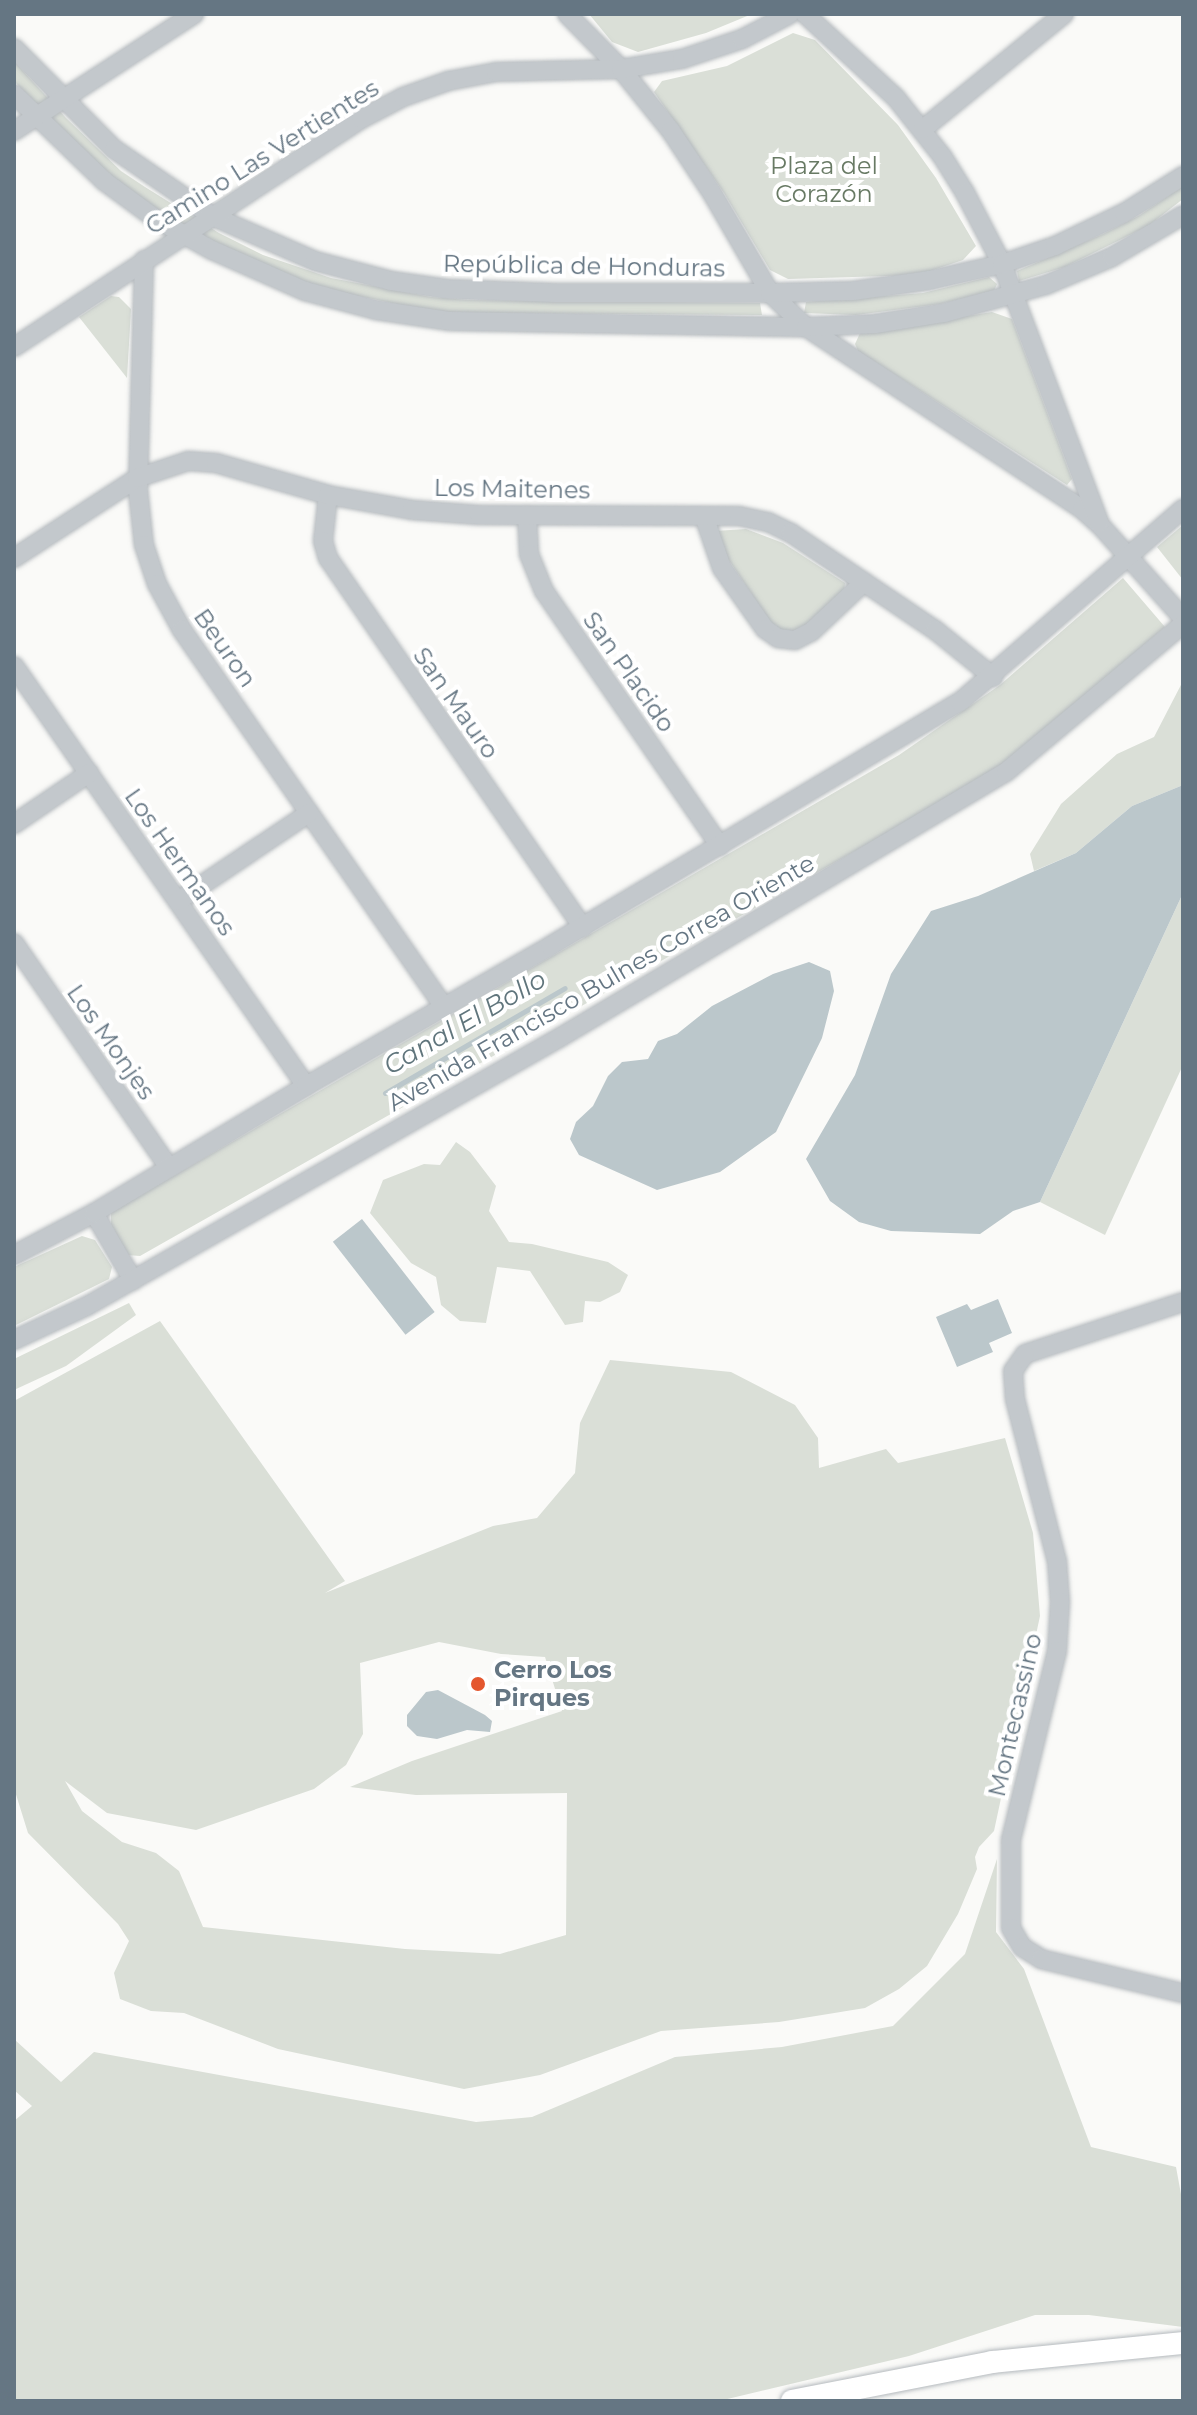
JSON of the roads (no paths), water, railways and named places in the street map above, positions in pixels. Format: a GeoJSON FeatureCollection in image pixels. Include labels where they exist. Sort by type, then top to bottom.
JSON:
{"type":"FeatureCollection","features":[{"type":"Feature","properties":{"kind":"main road"},"geometry":{"type":"LineString","coordinates":[[792,2401],[992,2362],[1183,2343]]}},
{"type":"Feature","properties":{"kind":"street"},"geometry":{"type":"LineString","coordinates":[[14,131],[194,14]]}},
{"type":"Feature","properties":{"kind":"street"},"geometry":{"type":"LineString","coordinates":[[567,14],[621,69],[692,162],[770,293],[806,327],[1062,495],[1100,525],[1183,618]]}},
{"type":"Feature","properties":{"kind":"street","name":"Camino Las Vertientes"},"geometry":{"type":"LineString","coordinates":[[14,347],[361,119],[425,88],[496,72],[621,69],[712,50],[790,14]]}},
{"type":"Feature","properties":{"kind":"street"},"geometry":{"type":"LineString","coordinates":[[805,14],[872,73],[923,129],[965,193],[1002,264],[1100,525]]}},
{"type":"Feature","properties":{"kind":"street"},"geometry":{"type":"LineString","coordinates":[[923,129],[1064,14]]}},
{"type":"Feature","properties":{"kind":"street","name":"República de Honduras"},"geometry":{"type":"LineString","coordinates":[[14,48],[62,100],[133,164],[212,216],[284,250],[349,271],[422,286],[511,292],[770,293],[853,291],[930,280],[1002,264],[1090,231],[1183,176]]}},
{"type":"Feature","properties":{"kind":"street"},"geometry":{"type":"LineString","coordinates":[[14,94],[104,181],[183,235],[262,274],[341,301],[437,320],[806,327],[917,318],[1012,296],[1079,272],[1179,218],[1157,194]]}},
{"type":"Feature","properties":{"kind":"street","name":"Beuron"},"geometry":{"type":"LineString","coordinates":[[144,260],[137,478],[144,545],[165,603],[443,1006]]}},
{"type":"Feature","properties":{"kind":"street"},"geometry":{"type":"LineString","coordinates":[[510,323],[511,292]]}},
{"type":"Feature","properties":{"kind":"street","name":"Los Maitenes"},"geometry":{"type":"LineString","coordinates":[[14,558],[137,478],[174,464],[202,461],[328,495],[412,510],[527,515],[739,516],[768,522],[864,582],[935,630],[993,677]]}},
{"type":"Feature","properties":{"kind":"street","name":"San Mauro"},"geometry":{"type":"LineString","coordinates":[[328,495],[323,541],[328,558],[583,927]]}},
{"type":"Feature","properties":{"kind":"street"},"geometry":{"type":"LineString","coordinates":[[14,1255],[94,1213],[960,702],[993,677],[1183,509]]}},
{"type":"Feature","properties":{"kind":"street","name":"San Placido"},"geometry":{"type":"LineString","coordinates":[[527,515],[529,554],[544,591],[720,846]]}},
{"type":"Feature","properties":{"kind":"street"},"geometry":{"type":"LineString","coordinates":[[704,516],[722,568],[765,629],[778,638],[795,640],[811,632],[864,582]]}},
{"type":"Feature","properties":{"kind":"street","name":"Avenida Francisco Bulnes Correa Oriente"},"geometry":{"type":"LineString","coordinates":[[14,1340],[87,1306],[598,1016],[1006,772],[1183,624]]}},
{"type":"Feature","properties":{"kind":"street","name":"Los Hermanos"},"geometry":{"type":"LineString","coordinates":[[14,666],[306,1086]]}},
{"type":"Feature","properties":{"kind":"street"},"geometry":{"type":"LineString","coordinates":[[14,824],[89,773]]}},
{"type":"Feature","properties":{"kind":"street"},"geometry":{"type":"LineString","coordinates":[[178,901],[309,813]]}},
{"type":"Feature","properties":{"kind":"street","name":"Los Monjes"},"geometry":{"type":"LineString","coordinates":[[14,943],[169,1168]]}},
{"type":"Feature","properties":{"kind":"street"},"geometry":{"type":"LineString","coordinates":[[94,1213],[133,1280]]}},
{"type":"Feature","properties":{"kind":"street","name":"Montecassino"},"geometry":{"type":"LineString","coordinates":[[1183,1302],[1025,1354],[1013,1371],[1015,1399],[1057,1561],[1060,1602],[1057,1651],[1011,1840],[1011,1928],[1022,1947],[1041,1959],[1183,1993]]}},
{"type":"Feature","properties":{"kind":"waterway","name":"Canal El Bollo"},"geometry":{"type":"LineString","coordinates":[[385,1093],[565,988]]}},
{"type":"Feature","properties":{"kind":"place","name":"Cerro Los Pirques"},"geometry":{"type":"Point","coordinates":[478,1684]}},
{"type":"Feature","properties":{"kind":"park label","name":"Plaza del Corazón"},"geometry":{"type":"Point","coordinates":[824,180]}}]}
